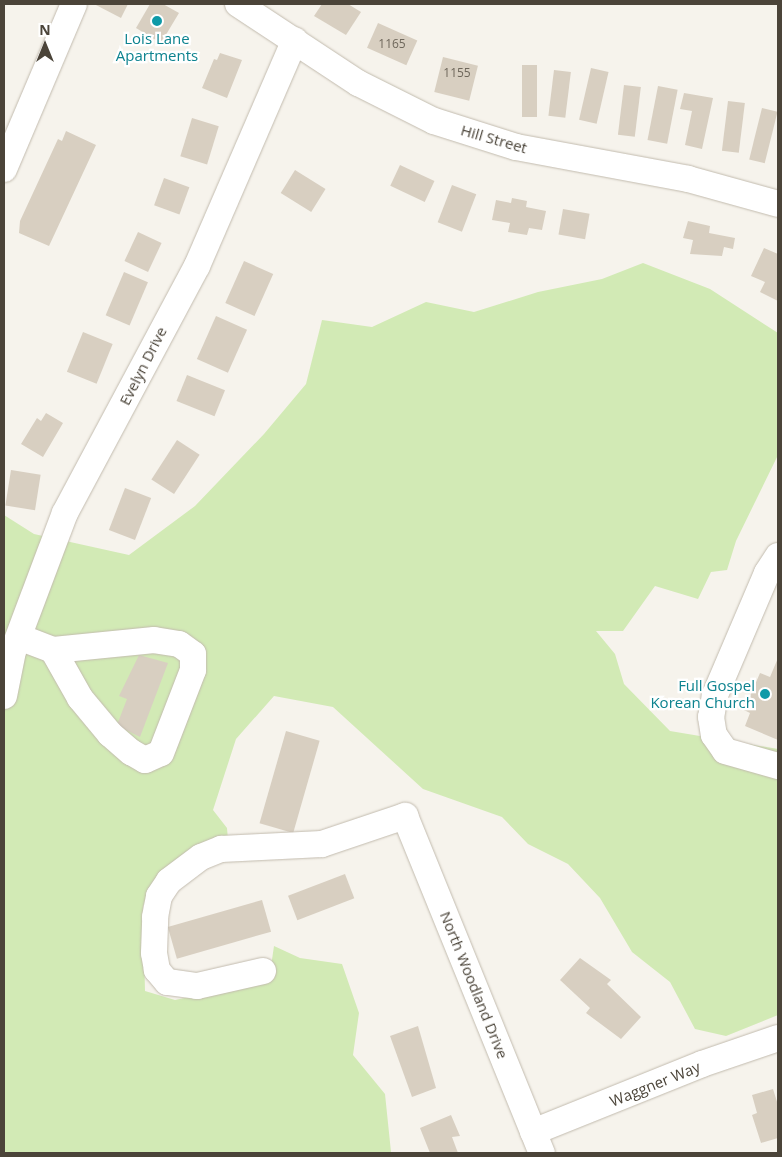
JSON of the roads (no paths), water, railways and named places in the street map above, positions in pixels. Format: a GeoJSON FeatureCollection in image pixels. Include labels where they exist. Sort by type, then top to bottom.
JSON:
{"type":"FeatureCollection","features":[{"type":"Feature","properties":{"kind":"street"},"geometry":{"type":"LineString","coordinates":[[4,169],[74,4]]}},
{"type":"Feature","properties":{"kind":"street","name":"Hill Street"},"geometry":{"type":"LineString","coordinates":[[238,4],[358,83],[434,121],[516,147],[688,179],[778,204]]}},
{"type":"Feature","properties":{"kind":"street","name":"Evelyn Drive"},"geometry":{"type":"LineString","coordinates":[[4,696],[19,637],[65,513],[197,266],[295,40]]}},
{"type":"Feature","properties":{"kind":"street"},"geometry":{"type":"LineString","coordinates":[[778,556],[767,572],[715,695],[711,717],[714,735],[725,751],[778,766]]}},
{"type":"Feature","properties":{"kind":"street"},"geometry":{"type":"LineString","coordinates":[[19,637],[53,650],[154,640],[178,644],[193,654],[193,670],[161,753],[145,760],[110,734],[80,698],[53,650]]}},
{"type":"Feature","properties":{"kind":"street","name":"North Woodland Drive"},"geometry":{"type":"LineString","coordinates":[[264,971],[214,984],[180,986],[167,982],[157,970],[154,953],[159,896],[169,880],[201,857],[222,849],[322,844],[405,816],[538,1143]]}},
{"type":"Feature","properties":{"kind":"street","name":"Waggner Way"},"geometry":{"type":"LineString","coordinates":[[538,1143],[702,1064],[778,1038]]}},
{"type":"Feature","properties":{"kind":"place","name":"Lois Lane Apartments"},"geometry":{"type":"Point","coordinates":[157,21]}},
{"type":"Feature","properties":{"kind":"place","name":"Full Gospel Korean Church"},"geometry":{"type":"Point","coordinates":[765,694]}}]}
